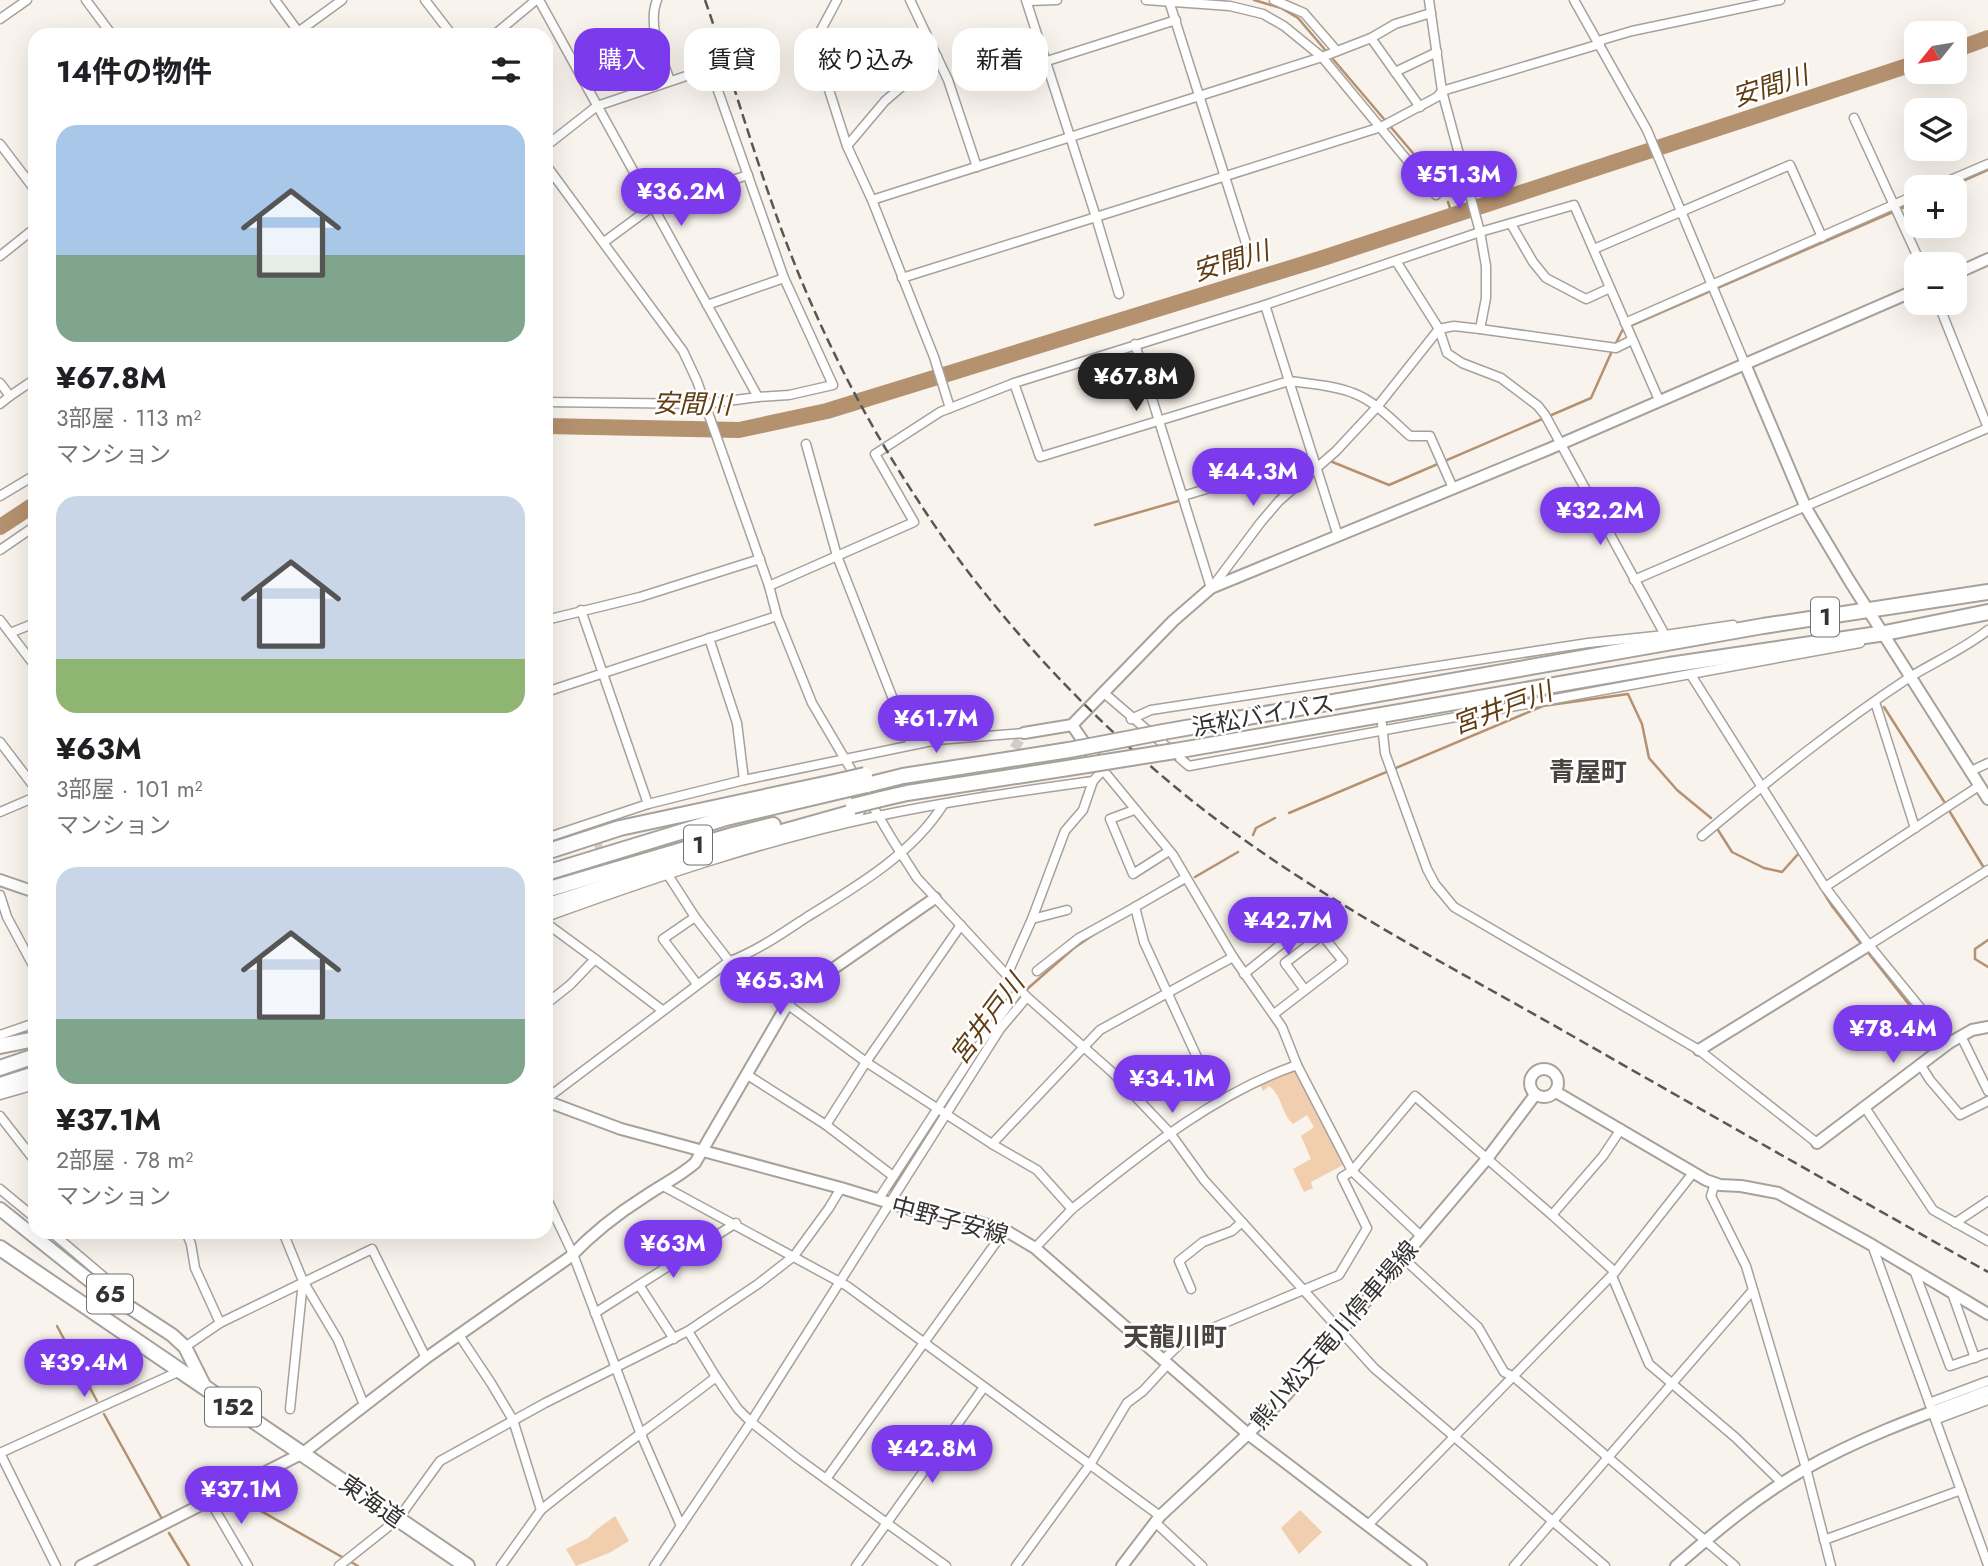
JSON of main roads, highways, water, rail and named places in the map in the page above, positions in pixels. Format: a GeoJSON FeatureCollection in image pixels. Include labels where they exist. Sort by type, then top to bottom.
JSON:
{"type":"FeatureCollection","features":[{"type":"Feature","properties":{"kind":"highway","name":"浜松バイパス"},"geometry":{"type":"LineString","coordinates":[[842,785],[1069,750],[1763,626],[1988,592]]}},
{"type":"Feature","properties":{"kind":"highway","name":"浜松バイパス"},"geometry":{"type":"LineString","coordinates":[[855,809],[880,806],[907,793],[1175,751],[1669,665],[1886,636],[1988,612]]}},
{"type":"Feature","properties":{"kind":"highway"},"geometry":{"type":"LineString","coordinates":[[553,849],[695,811],[842,785]]}},
{"type":"Feature","properties":{"kind":"highway","name":"1"},"geometry":{"type":"LineString","coordinates":[[553,871],[842,785]]}},
{"type":"Feature","properties":{"kind":"highway"},"geometry":{"type":"LineString","coordinates":[[553,904],[855,809]]}},
{"type":"Feature","properties":{"kind":"highway","name":"1"},"geometry":{"type":"LineString","coordinates":[[553,888],[733,835],[855,809]]}},
{"type":"Feature","properties":{"kind":"highway"},"geometry":{"type":"LineString","coordinates":[[0,1048],[28,1041]]}},
{"type":"Feature","properties":{"kind":"highway"},"geometry":{"type":"LineString","coordinates":[[0,1068],[28,1058]]}},
{"type":"Feature","properties":{"kind":"highway"},"geometry":{"type":"LineString","coordinates":[[0,1084],[28,1075]]}},
{"type":"Feature","properties":{"kind":"highway","name":"東海道"},"geometry":{"type":"LineString","coordinates":[[4,1255],[303,1453],[467,1566]]}},
{"type":"Feature","properties":{"kind":"main road","name":"65"},"geometry":{"type":"LineString","coordinates":[[0,1209],[28,1231]]}},
{"type":"Feature","properties":{"kind":"main road","name":"65"},"geometry":{"type":"LineString","coordinates":[[38,1239],[109,1294],[156,1323],[185,1347],[206,1389]]}},
{"type":"Feature","properties":{"kind":"waterway"},"geometry":{"type":"LineString","coordinates":[[1254,0],[1281,8],[1298,18],[1441,186]]}},
{"type":"Feature","properties":{"kind":"waterway","name":"安間川"},"geometry":{"type":"LineString","coordinates":[[1967,46],[1988,38]]}},
{"type":"Feature","properties":{"kind":"waterway","name":"安間川"},"geometry":{"type":"LineString","coordinates":[[553,426],[739,430],[827,411],[1323,258],[1904,67]]}},
{"type":"Feature","properties":{"kind":"waterway"},"geometry":{"type":"LineString","coordinates":[[1967,179],[1988,170]]}},
{"type":"Feature","properties":{"kind":"waterway"},"geometry":{"type":"LineString","coordinates":[[1448,202],[1452,214]]}},
{"type":"Feature","properties":{"kind":"waterway"},"geometry":{"type":"LineString","coordinates":[[1615,345],[1623,329],[1904,207]]}},
{"type":"Feature","properties":{"kind":"waterway"},"geometry":{"type":"LineString","coordinates":[[1330,461],[1389,485],[1591,398],[1612,351]]}},
{"type":"Feature","properties":{"kind":"waterway"},"geometry":{"type":"LineString","coordinates":[[1239,483],[1323,459]]}},
{"type":"Feature","properties":{"kind":"waterway"},"geometry":{"type":"LineString","coordinates":[[1095,525],[1182,500]]}},
{"type":"Feature","properties":{"kind":"waterway","name":"安間川"},"geometry":{"type":"LineString","coordinates":[[0,527],[28,509]]}},
{"type":"Feature","properties":{"kind":"waterway","name":"宮井戸川"},"geometry":{"type":"LineString","coordinates":[[1289,813],[1543,706],[1628,694],[1642,724],[1649,758],[1677,790],[1711,818]]}},
{"type":"Feature","properties":{"kind":"waterway","name":"宮井戸川"},"geometry":{"type":"LineString","coordinates":[[1884,707],[1945,803]]}},
{"type":"Feature","properties":{"kind":"waterway","name":"宮井戸川"},"geometry":{"type":"LineString","coordinates":[[1950,812],[1984,868]]}},
{"type":"Feature","properties":{"kind":"waterway","name":"宮井戸川"},"geometry":{"type":"LineString","coordinates":[[1253,835],[1256,828],[1275,818]]}},
{"type":"Feature","properties":{"kind":"waterway","name":"宮井戸川"},"geometry":{"type":"LineString","coordinates":[[1718,830],[1732,852],[1764,868],[1782,872],[1799,853],[1832,906],[1862,945]]}},
{"type":"Feature","properties":{"kind":"waterway","name":"宮井戸川"},"geometry":{"type":"LineString","coordinates":[[1195,877],[1238,852]]}},
{"type":"Feature","properties":{"kind":"waterway","name":"宮井戸川"},"geometry":{"type":"LineString","coordinates":[[1154,900],[1184,884]]}},
{"type":"Feature","properties":{"kind":"waterway","name":"宮井戸川"},"geometry":{"type":"LineString","coordinates":[[1026,990],[1074,948],[1099,931]]}},
{"type":"Feature","properties":{"kind":"waterway","name":"宮井戸川"},"geometry":{"type":"LineString","coordinates":[[1988,940],[1975,949],[1975,959],[1988,967]]}},
{"type":"Feature","properties":{"kind":"waterway","name":"宮井戸川"},"geometry":{"type":"LineString","coordinates":[[1866,950],[1915,1012],[1881,1039]]}},
{"type":"Feature","properties":{"kind":"waterway","name":"宮井戸川"},"geometry":{"type":"LineString","coordinates":[[891,1190],[992,1034]]}},
{"type":"Feature","properties":{"kind":"waterway"},"geometry":{"type":"LineString","coordinates":[[57,1326],[97,1401]]}},
{"type":"Feature","properties":{"kind":"waterway"},"geometry":{"type":"LineString","coordinates":[[104,1414],[162,1519]]}},
{"type":"Feature","properties":{"kind":"waterway"},"geometry":{"type":"LineString","coordinates":[[231,1494],[342,1557]]}},
{"type":"Feature","properties":{"kind":"waterway"},"geometry":{"type":"LineString","coordinates":[[169,1533],[189,1566]]}},
{"type":"Feature","properties":{"kind":"waterway"},"geometry":{"type":"LineString","coordinates":[[351,1562],[358,1566]]}},
{"type":"Feature","properties":{"kind":"tunnel"},"geometry":{"type":"LineString","coordinates":[[982,799],[1024,733]]}},
{"type":"Feature","properties":{"kind":"tunnel"},"geometry":{"type":"LineString","coordinates":[[598,844],[607,875]]}},
{"type":"Feature","properties":{"kind":"railway"},"geometry":{"type":"LineString","coordinates":[[705,0],[768,191],[796,266],[823,329],[861,405],[946,542],[1007,620],[1075,695],[1185,795],[1229,829],[1323,892],[1421,951],[1988,1272]]}},
{"type":"Feature","properties":{"kind":"district","name":"青屋町"},"geometry":{"type":"Point","coordinates":[1588,772]}},
{"type":"Feature","properties":{"kind":"district","name":"天龍川町"},"geometry":{"type":"Point","coordinates":[1175,1337]}}]}
